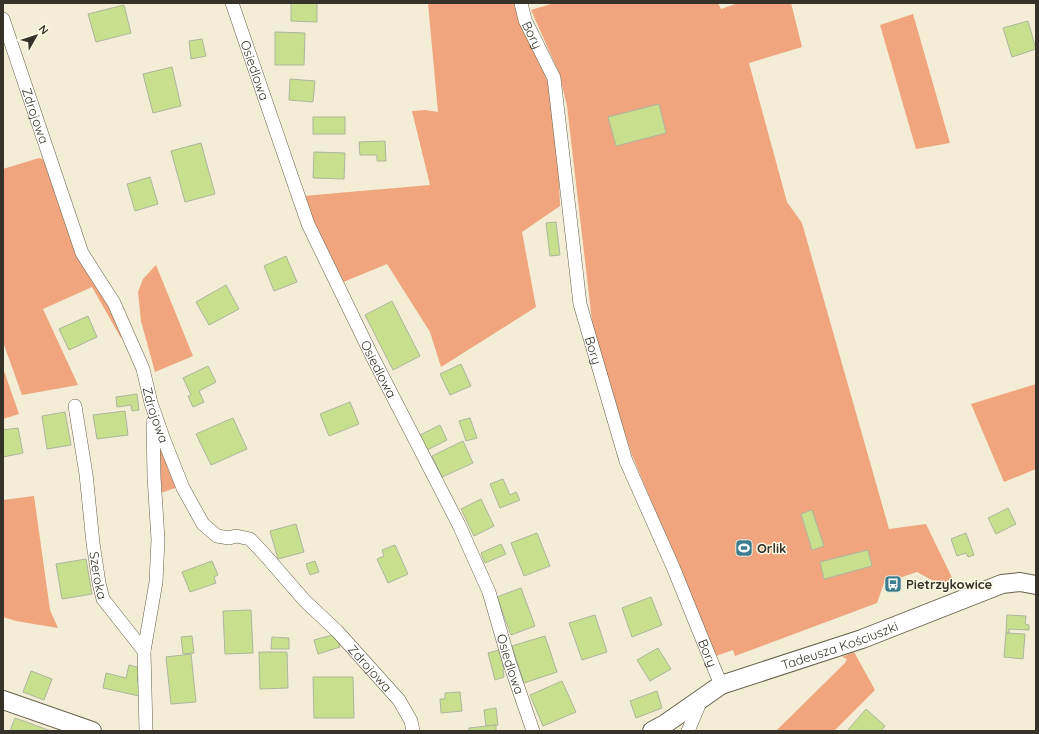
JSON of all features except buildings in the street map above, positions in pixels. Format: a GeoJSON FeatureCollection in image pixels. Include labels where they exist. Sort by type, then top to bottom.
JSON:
{"type":"FeatureCollection","features":[{"type":"Feature","properties":{"kind":"street","name":"Osiedlowa"},"geometry":{"type":"LineString","coordinates":[[232,3],[308,224],[372,356],[462,531],[489,592],[509,661],[533,731]]}},
{"type":"Feature","properties":{"kind":"street","name":"Bory"},"geometry":{"type":"LineString","coordinates":[[521,3],[525,20],[554,78],[580,304],[624,454],[673,567],[721,685]]}},
{"type":"Feature","properties":{"kind":"street","name":"Zdrojowa"},"geometry":{"type":"LineString","coordinates":[[3,19],[82,253],[114,303],[143,369],[151,403],[183,488],[203,524],[217,536],[229,538],[236,536],[250,539],[305,601],[337,630],[399,700],[411,721],[413,731]]}},
{"type":"Feature","properties":{"kind":"street"},"geometry":{"type":"LineString","coordinates":[[146,731],[144,650],[156,582],[158,539],[154,477],[154,430],[151,403]]}},
{"type":"Feature","properties":{"kind":"street","name":"Szeroka"},"geometry":{"type":"LineString","coordinates":[[75,406],[86,474],[93,543],[103,599],[144,650]]}},
{"type":"Feature","properties":{"kind":"street","name":"Tadeusza Kościuszki"},"geometry":{"type":"LineString","coordinates":[[652,731],[665,724],[721,685],[862,639],[1002,584],[1020,582],[1036,585]]}},
{"type":"Feature","properties":{"kind":"street"},"geometry":{"type":"LineString","coordinates":[[688,731],[702,698]]}},
{"type":"Feature","properties":{"kind":"street"},"geometry":{"type":"LineString","coordinates":[[3,700],[92,731]]}},
{"type":"Feature","properties":{"kind":"shaded area"},"geometry":{"type":"Polygon","coordinates":[[[428,3],[514,3],[551,89],[557,129],[560,206],[522,232],[536,307],[441,367],[430,332],[387,264],[341,283],[303,196],[430,185],[412,111],[425,110],[438,112],[428,3]]]}},
{"type":"Feature","properties":{"kind":"shaded area"},"geometry":{"type":"Polygon","coordinates":[[[554,3],[718,3],[721,9],[738,3],[791,3],[802,47],[749,63],[787,202],[802,223],[889,529],[926,524],[958,590],[950,590],[917,572],[884,583],[877,603],[735,656],[733,650],[716,656],[632,455],[594,338],[567,106],[559,73],[531,10],[554,3]]]}},
{"type":"Feature","properties":{"kind":"shaded area"},"geometry":{"type":"Polygon","coordinates":[[[913,14],[950,143],[916,149],[880,25],[913,14]]]}},
{"type":"Feature","properties":{"kind":"shaded area"},"geometry":{"type":"Polygon","coordinates":[[[39,158],[45,160],[122,330],[121,338],[92,287],[43,309],[78,385],[22,395],[3,342],[3,169],[39,158]]]}},
{"type":"Feature","properties":{"kind":"shaded area"},"geometry":{"type":"Polygon","coordinates":[[[156,265],[193,356],[155,372],[141,321],[138,292],[143,279],[156,265]]]}},
{"type":"Feature","properties":{"kind":"shaded area"},"geometry":{"type":"Polygon","coordinates":[[[3,368],[19,414],[3,419],[3,368]]]}},
{"type":"Feature","properties":{"kind":"shaded area"},"geometry":{"type":"Polygon","coordinates":[[[1036,384],[1036,469],[1004,482],[971,404],[1036,384]]]}},
{"type":"Feature","properties":{"kind":"shaded area"},"geometry":{"type":"Polygon","coordinates":[[[162,446],[178,487],[161,493],[158,447],[162,446]]]}},
{"type":"Feature","properties":{"kind":"shaded area"},"geometry":{"type":"Polygon","coordinates":[[[34,496],[50,610],[58,628],[16,621],[3,617],[3,500],[34,496]]]}},
{"type":"Feature","properties":{"kind":"shaded area"},"geometry":{"type":"Polygon","coordinates":[[[854,652],[875,690],[834,731],[776,731],[845,663],[847,659],[842,657],[854,652]]]}},
{"type":"Feature","properties":{"kind":"place","name":"Orlik"},"geometry":{"type":"Point","coordinates":[744,548]}},
{"type":"Feature","properties":{"kind":"place","name":"Pietrzykowice"},"geometry":{"type":"Point","coordinates":[893,584]}}]}
